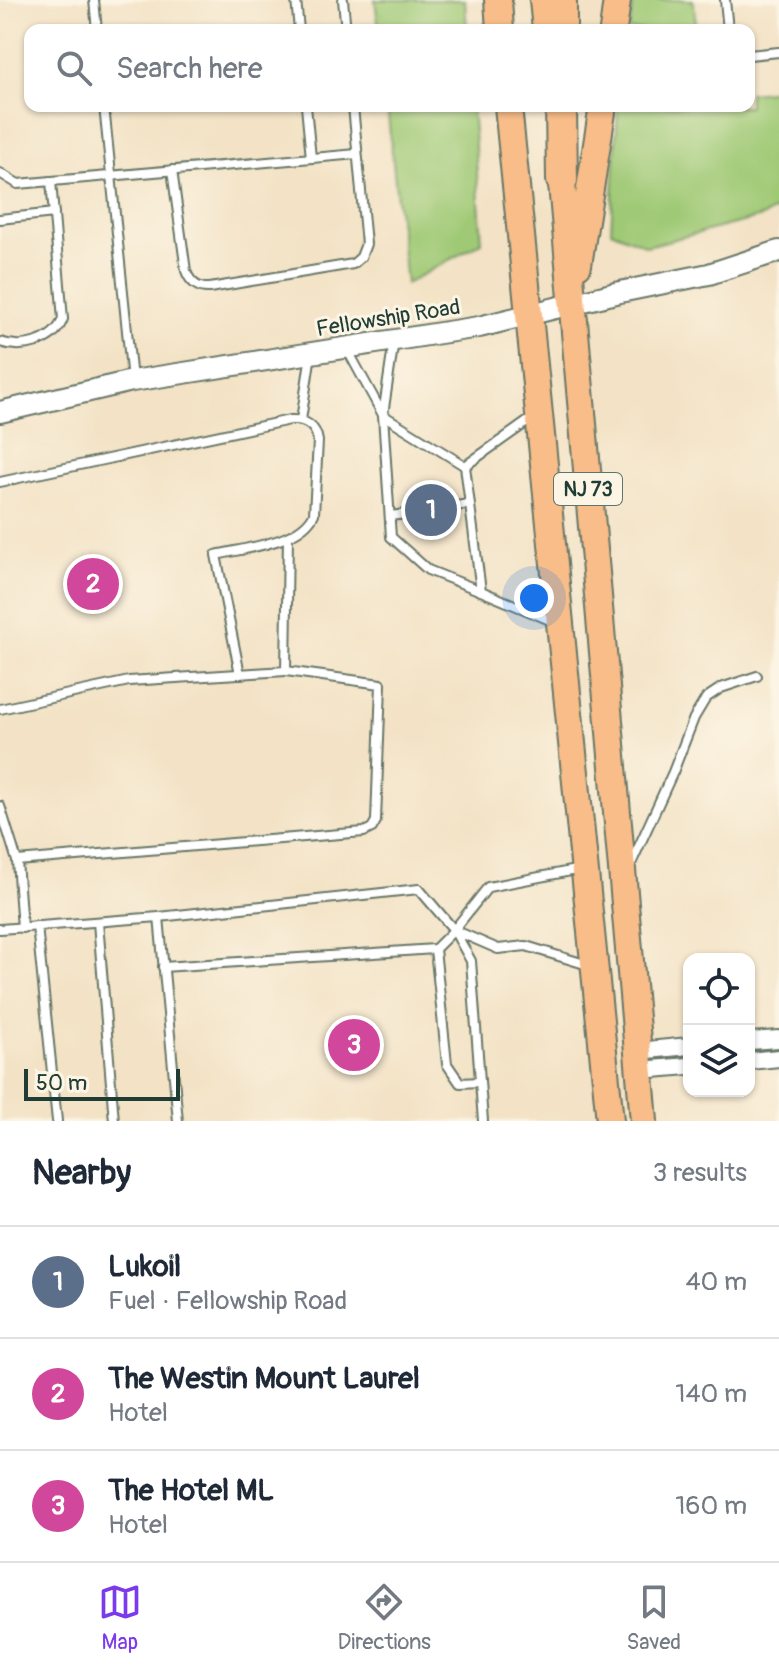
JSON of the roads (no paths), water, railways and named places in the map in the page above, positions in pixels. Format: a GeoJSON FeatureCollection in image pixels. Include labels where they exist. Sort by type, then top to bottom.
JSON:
{"type":"FeatureCollection","features":[{"type":"Feature","properties":{"kind":"highway"},"geometry":{"type":"LineString","coordinates":[[498,0],[500,24]]}},
{"type":"Feature","properties":{"kind":"highway"},"geometry":{"type":"LineString","coordinates":[[543,0],[545,24]]}},
{"type":"Feature","properties":{"kind":"highway"},"geometry":{"type":"LineString","coordinates":[[561,0],[561,24]]}},
{"type":"Feature","properties":{"kind":"highway"},"geometry":{"type":"LineString","coordinates":[[614,24],[617,0]]}},
{"type":"Feature","properties":{"kind":"highway","name":"NJ 73"},"geometry":{"type":"LineString","coordinates":[[509,112],[610,1121]]}},
{"type":"Feature","properties":{"kind":"highway","name":"NJ 73"},"geometry":{"type":"LineString","coordinates":[[555,112],[644,1121]]}},
{"type":"Feature","properties":{"kind":"highway"},"geometry":{"type":"LineString","coordinates":[[561,112],[562,180]]}},
{"type":"Feature","properties":{"kind":"highway"},"geometry":{"type":"LineString","coordinates":[[572,304],[602,112]]}},
{"type":"Feature","properties":{"kind":"street","name":"Fellowship Road"},"geometry":{"type":"LineString","coordinates":[[0,412],[132,381],[479,327],[709,274],[779,251]]}},
{"type":"Feature","properties":{"kind":"street"},"geometry":{"type":"LineString","coordinates":[[755,1041],[779,1039]]}},
{"type":"Feature","properties":{"kind":"street"},"geometry":{"type":"LineString","coordinates":[[639,1060],[683,1048]]}},
{"type":"Feature","properties":{"kind":"street"},"geometry":{"type":"LineString","coordinates":[[755,1060],[779,1058]]}},
{"type":"Feature","properties":{"kind":"street"},"geometry":{"type":"LineString","coordinates":[[639,1060],[683,1065]]}},
{"type":"Feature","properties":{"kind":"lane"},"geometry":{"type":"LineString","coordinates":[[94,0],[96,24]]}},
{"type":"Feature","properties":{"kind":"lane"},"geometry":{"type":"LineString","coordinates":[[296,0],[298,24]]}},
{"type":"Feature","properties":{"kind":"lane"},"geometry":{"type":"LineString","coordinates":[[343,0],[345,24]]}},
{"type":"Feature","properties":{"kind":"lane"},"geometry":{"type":"LineString","coordinates":[[725,0],[727,24]]}},
{"type":"Feature","properties":{"kind":"lane"},"geometry":{"type":"LineString","coordinates":[[755,54],[779,52]]}},
{"type":"Feature","properties":{"kind":"lane"},"geometry":{"type":"LineString","coordinates":[[105,112],[132,381]]}},
{"type":"Feature","properties":{"kind":"lane"},"geometry":{"type":"LineString","coordinates":[[307,112],[311,158]]}},
{"type":"Feature","properties":{"kind":"lane"},"geometry":{"type":"LineString","coordinates":[[172,170],[186,271],[192,282],[208,289],[348,265],[359,259],[366,244],[354,112]]}},
{"type":"Feature","properties":{"kind":"lane"},"geometry":{"type":"LineString","coordinates":[[0,173],[18,184],[357,154]]}},
{"type":"Feature","properties":{"kind":"lane"},"geometry":{"type":"LineString","coordinates":[[0,342],[46,340],[58,330],[64,315],[51,181]]}},
{"type":"Feature","properties":{"kind":"lane"},"geometry":{"type":"LineString","coordinates":[[0,219],[54,213]]}},
{"type":"Feature","properties":{"kind":"lane"},"geometry":{"type":"LineString","coordinates":[[394,339],[383,415],[391,537],[428,570],[559,624]]}},
{"type":"Feature","properties":{"kind":"lane"},"geometry":{"type":"LineString","coordinates":[[346,346],[383,415],[465,466]]}},
{"type":"Feature","properties":{"kind":"lane"},"geometry":{"type":"LineString","coordinates":[[301,420],[312,352]]}},
{"type":"Feature","properties":{"kind":"lane"},"geometry":{"type":"LineString","coordinates":[[465,466],[538,414]]}},
{"type":"Feature","properties":{"kind":"lane"},"geometry":{"type":"LineString","coordinates":[[0,482],[290,420],[301,420],[315,430],[318,441],[314,514],[303,530],[288,537],[216,555],[240,674]]}},
{"type":"Feature","properties":{"kind":"lane"},"geometry":{"type":"LineString","coordinates":[[465,466],[481,591]]}},
{"type":"Feature","properties":{"kind":"lane"},"geometry":{"type":"LineString","coordinates":[[456,506],[469,504]]}},
{"type":"Feature","properties":{"kind":"lane"},"geometry":{"type":"LineString","coordinates":[[390,516],[406,514]]}},
{"type":"Feature","properties":{"kind":"lane"},"geometry":{"type":"LineString","coordinates":[[286,671],[288,537]]}},
{"type":"Feature","properties":{"kind":"lane"},"geometry":{"type":"LineString","coordinates":[[0,709],[129,681],[286,671],[381,684],[376,821],[369,830],[17,861]]}},
{"type":"Feature","properties":{"kind":"lane"},"geometry":{"type":"LineString","coordinates":[[623,881],[694,718],[706,698],[721,688],[757,676]]}},
{"type":"Feature","properties":{"kind":"lane"},"geometry":{"type":"LineString","coordinates":[[0,806],[17,861],[22,928]]}},
{"type":"Feature","properties":{"kind":"lane"},"geometry":{"type":"LineString","coordinates":[[163,967],[435,949],[488,887],[585,868]]}},
{"type":"Feature","properties":{"kind":"lane"},"geometry":{"type":"LineString","coordinates":[[0,929],[159,917],[419,889],[454,930],[471,961],[483,1121]]}},
{"type":"Feature","properties":{"kind":"lane"},"geometry":{"type":"LineString","coordinates":[[159,917],[178,1121]]}},
{"type":"Feature","properties":{"kind":"lane"},"geometry":{"type":"LineString","coordinates":[[98,922],[114,1121]]}},
{"type":"Feature","properties":{"kind":"lane"},"geometry":{"type":"LineString","coordinates":[[37,926],[57,1121]]}},
{"type":"Feature","properties":{"kind":"lane"},"geometry":{"type":"LineString","coordinates":[[454,930],[498,949],[526,946],[596,967]]}},
{"type":"Feature","properties":{"kind":"lane"},"geometry":{"type":"LineString","coordinates":[[435,949],[447,1064],[460,1083],[480,1082]]}},
{"type":"Feature","properties":{"kind":"place","name":"Lukoil"},"geometry":{"type":"Point","coordinates":[431,510]}},
{"type":"Feature","properties":{"kind":"place","name":"The Westin Mount Laurel"},"geometry":{"type":"Point","coordinates":[93,584]}},
{"type":"Feature","properties":{"kind":"place","name":"The Hotel ML"},"geometry":{"type":"Point","coordinates":[354,1045]}}]}
